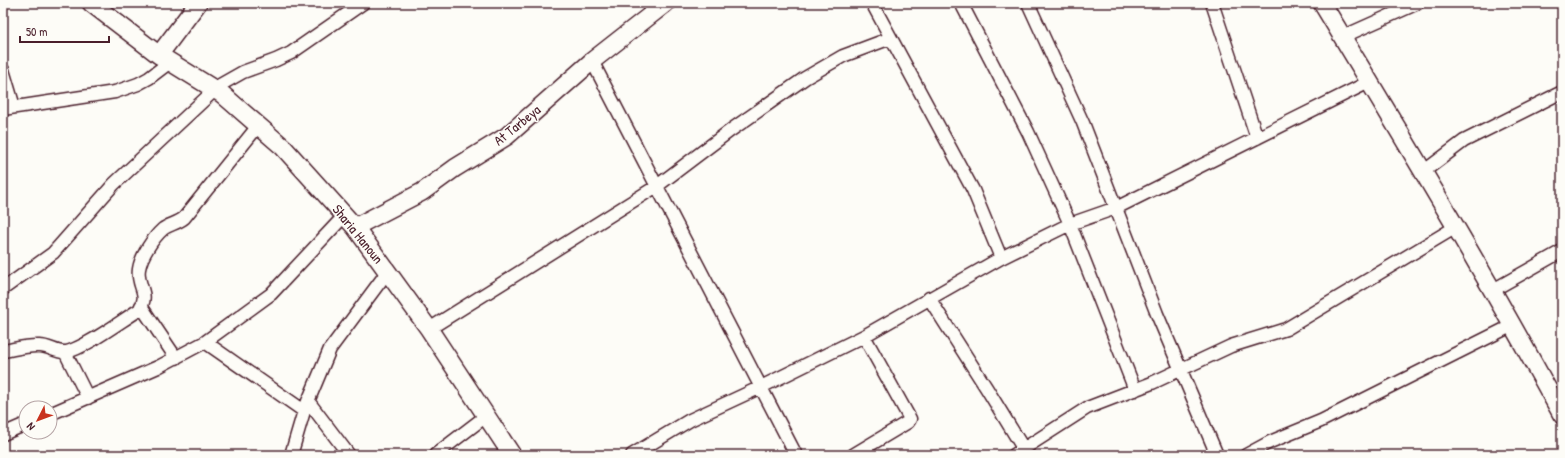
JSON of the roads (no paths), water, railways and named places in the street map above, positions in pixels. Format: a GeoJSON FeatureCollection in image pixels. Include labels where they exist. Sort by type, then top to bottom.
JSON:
{"type":"FeatureCollection","features":[{"type":"Feature","properties":{"kind":"street","name":"Sharia Hanoun"},"geometry":{"type":"LineString","coordinates":[[91,3],[164,59],[222,94],[283,148],[350,221],[388,271],[430,329],[512,455]]}},
{"type":"Feature","properties":{"kind":"street"},"geometry":{"type":"LineString","coordinates":[[3,70],[9,105],[28,105],[126,89],[149,78],[164,59],[198,3]]}},
{"type":"Feature","properties":{"kind":"street"},"geometry":{"type":"LineString","coordinates":[[3,289],[53,253],[114,184],[215,90],[231,78],[276,60],[291,52],[363,3]]}},
{"type":"Feature","properties":{"kind":"street"},"geometry":{"type":"LineString","coordinates":[[872,3],[973,190],[1001,258]]}},
{"type":"Feature","properties":{"kind":"street"},"geometry":{"type":"LineString","coordinates":[[961,3],[1028,132],[1070,224],[1135,390]]}},
{"type":"Feature","properties":{"kind":"street"},"geometry":{"type":"LineString","coordinates":[[1028,3],[1083,122],[1157,314],[1217,455]]}},
{"type":"Feature","properties":{"kind":"street"},"geometry":{"type":"LineString","coordinates":[[1212,3],[1257,138]]}},
{"type":"Feature","properties":{"kind":"street"},"geometry":{"type":"LineString","coordinates":[[1322,3],[1493,290],[1562,415]]}},
{"type":"Feature","properties":{"kind":"street"},"geometry":{"type":"LineString","coordinates":[[1342,37],[1418,3]]}},
{"type":"Feature","properties":{"kind":"street","name":"At Tarbeya"},"geometry":{"type":"LineString","coordinates":[[350,221],[422,192],[454,168],[508,136],[592,61],[661,5]]}},
{"type":"Feature","properties":{"kind":"street"},"geometry":{"type":"LineString","coordinates":[[430,329],[657,186],[731,130],[805,78],[843,56],[891,38]]}},
{"type":"Feature","properties":{"kind":"street"},"geometry":{"type":"LineString","coordinates":[[592,61],[796,455]]}},
{"type":"Feature","properties":{"kind":"street"},"geometry":{"type":"LineString","coordinates":[[632,455],[690,420],[762,387],[864,336],[1001,258],[1070,224],[1116,208],[1369,82]]}},
{"type":"Feature","properties":{"kind":"street"},"geometry":{"type":"LineString","coordinates":[[1423,172],[1464,141],[1562,92]]}},
{"type":"Feature","properties":{"kind":"street"},"geometry":{"type":"LineString","coordinates":[[3,351],[41,346],[65,352],[92,340],[139,310],[143,304],[144,297],[139,282],[139,269],[145,252],[163,228],[178,223],[184,218],[258,126]]}},
{"type":"Feature","properties":{"kind":"street"},"geometry":{"type":"LineString","coordinates":[[58,411],[176,358],[205,342],[271,294],[350,221]]}},
{"type":"Feature","properties":{"kind":"street"},"geometry":{"type":"LineString","coordinates":[[929,298],[1019,452],[1087,408],[1135,390],[1231,346],[1286,329],[1456,227]]}},
{"type":"Feature","properties":{"kind":"street"},"geometry":{"type":"LineString","coordinates":[[1493,290],[1562,251]]}},
{"type":"Feature","properties":{"kind":"street"},"geometry":{"type":"LineString","coordinates":[[291,455],[306,406],[330,349],[388,271]]}},
{"type":"Feature","properties":{"kind":"street"},"geometry":{"type":"LineString","coordinates":[[141,306],[176,358]]}},
{"type":"Feature","properties":{"kind":"street"},"geometry":{"type":"LineString","coordinates":[[1246,455],[1270,442],[1322,421],[1513,325]]}},
{"type":"Feature","properties":{"kind":"street"},"geometry":{"type":"LineString","coordinates":[[853,455],[908,422],[910,419],[864,336]]}},
{"type":"Feature","properties":{"kind":"street"},"geometry":{"type":"LineString","coordinates":[[205,342],[306,406],[349,455]]}},
{"type":"Feature","properties":{"kind":"street"},"geometry":{"type":"LineString","coordinates":[[65,352],[88,398]]}},
{"type":"Feature","properties":{"kind":"street"},"geometry":{"type":"LineString","coordinates":[[435,455],[486,416]]}},
{"type":"Feature","properties":{"kind":"street"},"geometry":{"type":"LineString","coordinates":[[3,434],[18,427]]}}]}
